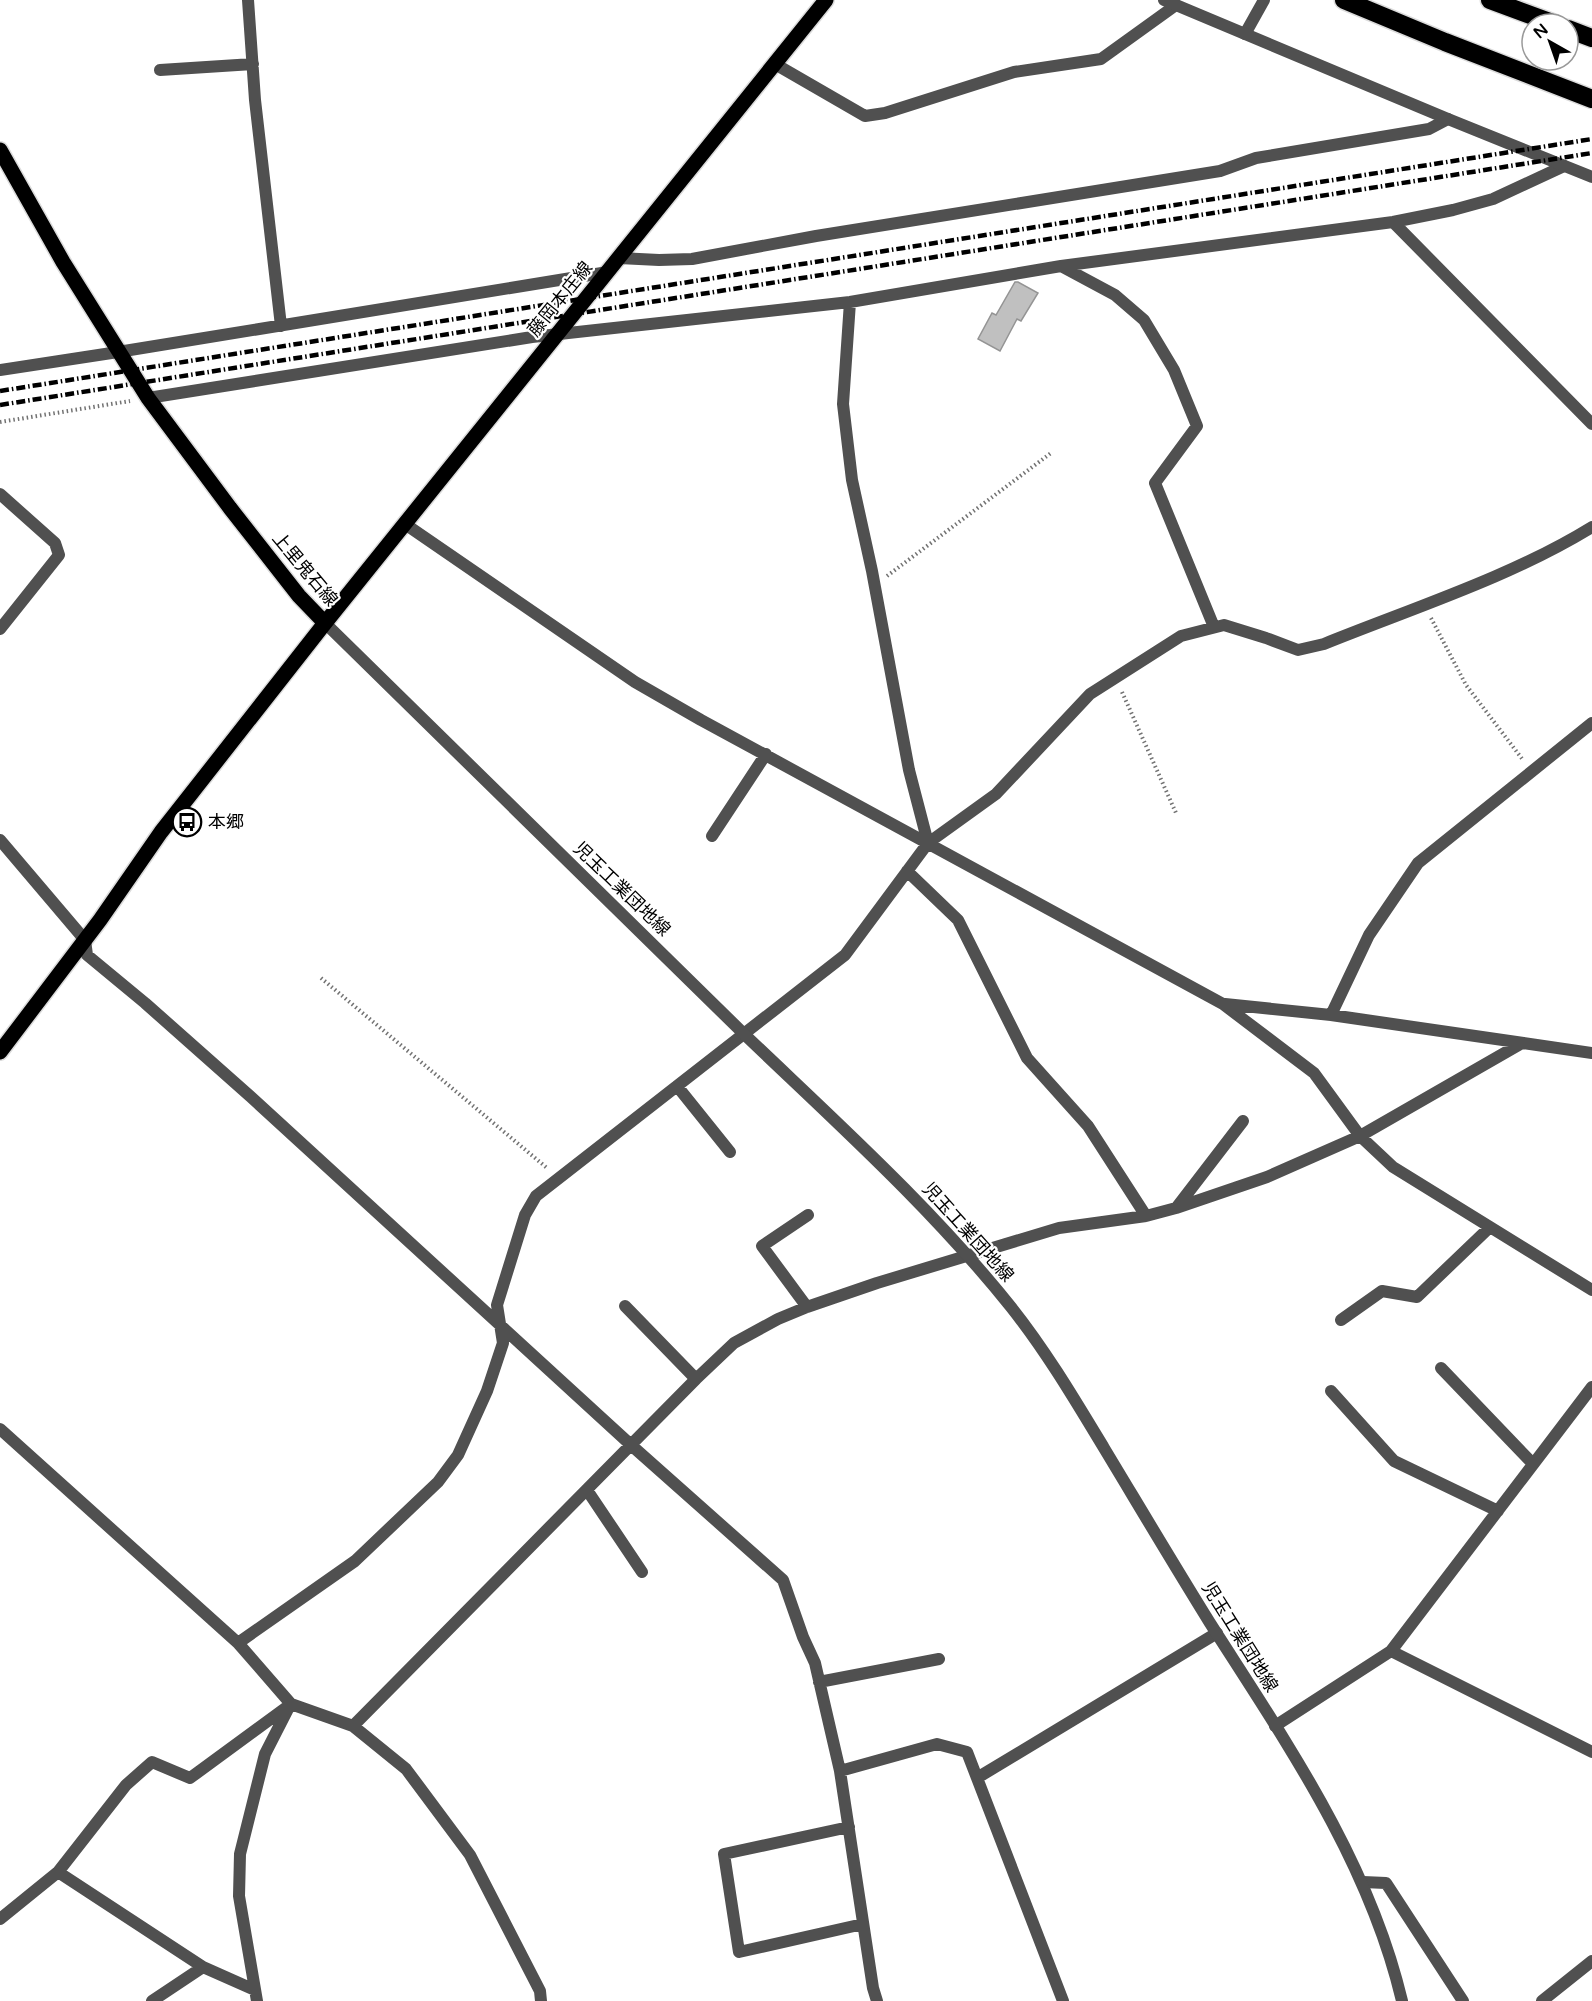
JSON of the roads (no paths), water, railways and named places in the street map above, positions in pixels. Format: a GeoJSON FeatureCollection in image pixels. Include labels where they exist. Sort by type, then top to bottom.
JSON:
{"type":"FeatureCollection","features":[{"type":"Feature","properties":{"kind":"highway"},"geometry":{"type":"LineString","coordinates":[[1344,0],[1592,99]]}},
{"type":"Feature","properties":{"kind":"highway"},"geometry":{"type":"LineString","coordinates":[[1490,0],[1522,12]]}},
{"type":"Feature","properties":{"kind":"main road","name":"藤岡本庄線"},"geometry":{"type":"LineString","coordinates":[[325,623],[826,0]]}},
{"type":"Feature","properties":{"kind":"main road","name":"上里鬼石線"},"geometry":{"type":"LineString","coordinates":[[0,150],[63,262],[148,398],[299,596],[325,623],[161,832],[85,940],[0,1052]]}},
{"type":"Feature","properties":{"kind":"street"},"geometry":{"type":"LineString","coordinates":[[248,0],[281,326]]}},
{"type":"Feature","properties":{"kind":"street"},"geometry":{"type":"LineString","coordinates":[[1245,34],[1264,0]]}},
{"type":"Feature","properties":{"kind":"street"},"geometry":{"type":"LineString","coordinates":[[775,64],[865,116],[885,113],[1014,72],[1101,59],[1170,3],[1592,177]]}},
{"type":"Feature","properties":{"kind":"street"},"geometry":{"type":"LineString","coordinates":[[160,70],[253,64]]}},
{"type":"Feature","properties":{"kind":"street"},"geometry":{"type":"LineString","coordinates":[[619,258],[692,259],[816,236],[1220,171],[1256,158],[1429,129],[1448,119]]}},
{"type":"Feature","properties":{"kind":"street"},"geometry":{"type":"LineString","coordinates":[[148,398],[532,337],[850,302],[1061,266],[1393,222],[1493,199],[1564,166]]}},
{"type":"Feature","properties":{"kind":"street"},"geometry":{"type":"LineString","coordinates":[[1393,222],[1592,424]]}},
{"type":"Feature","properties":{"kind":"street"},"geometry":{"type":"LineString","coordinates":[[1061,266],[1115,295],[1144,320],[1174,370],[1197,426],[1155,483],[1214,627]]}},
{"type":"Feature","properties":{"kind":"street"},"geometry":{"type":"LineString","coordinates":[[0,370],[608,272]]}},
{"type":"Feature","properties":{"kind":"street"},"geometry":{"type":"LineString","coordinates":[[850,302],[843,405],[852,480],[875,585],[909,770],[928,843]]}},
{"type":"Feature","properties":{"kind":"street"},"geometry":{"type":"LineString","coordinates":[[0,494],[55,543],[59,555],[0,629]]}},
{"type":"Feature","properties":{"kind":"street"},"geometry":{"type":"LineString","coordinates":[[405,524],[635,682],[1223,1004],[1314,1073],[1360,1136],[1393,1167],[1592,1290]]}},
{"type":"Feature","properties":{"kind":"street"},"geometry":{"type":"LineString","coordinates":[[238,1643],[356,1561],[438,1482],[458,1455],[487,1391],[502,1343],[496,1305],[525,1215],[536,1196],[846,955],[928,843],[996,794],[1090,694],[1181,636],[1214,627],[1224,625],[1298,650],[1324,644],[1520,566],[1592,527]]}},
{"type":"Feature","properties":{"kind":"street","name":"児玉工業団地線"},"geometry":{"type":"LineString","coordinates":[[325,623],[744,1034],[894,1177],[967,1255],[1013,1310],[1052,1365],[1275,1726],[1344,1843],[1363,1882],[1397,1977],[1402,2001]]}},
{"type":"Feature","properties":{"kind":"street"},"geometry":{"type":"LineString","coordinates":[[1331,1015],[1369,935],[1418,863],[1592,723]]}},
{"type":"Feature","properties":{"kind":"street"},"geometry":{"type":"LineString","coordinates":[[712,836],[766,754]]}},
{"type":"Feature","properties":{"kind":"street"},"geometry":{"type":"LineString","coordinates":[[0,840],[85,940],[87,955],[243,1089],[631,1445],[783,1580],[803,1637],[815,1663],[840,1771],[873,1988],[877,2001]]}},
{"type":"Feature","properties":{"kind":"street"},"geometry":{"type":"LineString","coordinates":[[907,871],[958,920],[1027,1058],[1088,1126],[1146,1216]]}},
{"type":"Feature","properties":{"kind":"street"},"geometry":{"type":"LineString","coordinates":[[1223,1004],[1331,1015],[1592,1053]]}},
{"type":"Feature","properties":{"kind":"street"},"geometry":{"type":"LineString","coordinates":[[353,1726],[734,1343],[778,1319],[807,1307],[967,1255],[1059,1228],[1146,1216],[1267,1177],[1360,1136],[1522,1043]]}},
{"type":"Feature","properties":{"kind":"street"},"geometry":{"type":"LineString","coordinates":[[677,1086],[730,1152]]}},
{"type":"Feature","properties":{"kind":"street"},"geometry":{"type":"LineString","coordinates":[[1176,1208],[1244,1121]]}},
{"type":"Feature","properties":{"kind":"street"},"geometry":{"type":"LineString","coordinates":[[807,1307],[762,1246],[808,1215]]}},
{"type":"Feature","properties":{"kind":"street"},"geometry":{"type":"LineString","coordinates":[[1341,1320],[1382,1291],[1417,1297],[1490,1227]]}},
{"type":"Feature","properties":{"kind":"street"},"geometry":{"type":"LineString","coordinates":[[625,1306],[696,1379]]}},
{"type":"Feature","properties":{"kind":"street"},"geometry":{"type":"LineString","coordinates":[[1441,1368],[1533,1464]]}},
{"type":"Feature","properties":{"kind":"street"},"geometry":{"type":"LineString","coordinates":[[1275,1726],[1391,1652],[1592,1386]]}},
{"type":"Feature","properties":{"kind":"street"},"geometry":{"type":"LineString","coordinates":[[1331,1391],[1394,1461],[1498,1511]]}},
{"type":"Feature","properties":{"kind":"street"},"geometry":{"type":"LineString","coordinates":[[0,1429],[238,1643],[291,1704],[353,1726],[406,1769],[470,1856],[540,1991],[541,2001]]}},
{"type":"Feature","properties":{"kind":"street"},"geometry":{"type":"LineString","coordinates":[[587,1490],[642,1572]]}},
{"type":"Feature","properties":{"kind":"street"},"geometry":{"type":"LineString","coordinates":[[977,1778],[1217,1633]]}},
{"type":"Feature","properties":{"kind":"street"},"geometry":{"type":"LineString","coordinates":[[1391,1652],[1592,1752]]}},
{"type":"Feature","properties":{"kind":"street"},"geometry":{"type":"LineString","coordinates":[[819,1682],[939,1659]]}},
{"type":"Feature","properties":{"kind":"street"},"geometry":{"type":"LineString","coordinates":[[0,1919],[58,1872],[126,1785],[152,1762],[190,1778],[291,1704]]}},
{"type":"Feature","properties":{"kind":"street"},"geometry":{"type":"LineString","coordinates":[[256,1996],[239,1896],[240,1854],[265,1754],[291,1704]]}},
{"type":"Feature","properties":{"kind":"street"},"geometry":{"type":"LineString","coordinates":[[840,1771],[937,1744],[967,1752],[1063,2001]]}},
{"type":"Feature","properties":{"kind":"street"},"geometry":{"type":"LineString","coordinates":[[849,1827],[724,1854],[739,1952],[863,1924]]}},
{"type":"Feature","properties":{"kind":"street"},"geometry":{"type":"LineString","coordinates":[[58,1872],[203,1966],[256,1996]]}},
{"type":"Feature","properties":{"kind":"street"},"geometry":{"type":"LineString","coordinates":[[1363,1882],[1386,1883],[1463,2001]]}},
{"type":"Feature","properties":{"kind":"street"},"geometry":{"type":"LineString","coordinates":[[1542,2001],[1592,1961]]}},
{"type":"Feature","properties":{"kind":"street"},"geometry":{"type":"LineString","coordinates":[[152,2001],[203,1966]]}},
{"type":"Feature","properties":{"kind":"railway"},"geometry":{"type":"LineString","coordinates":[[0,391],[1592,139]]}},
{"type":"Feature","properties":{"kind":"railway"},"geometry":{"type":"LineString","coordinates":[[0,405],[1592,153]]}},
{"type":"Feature","properties":{"kind":"place","name":"本郷"},"geometry":{"type":"Point","coordinates":[187,822]}}]}
